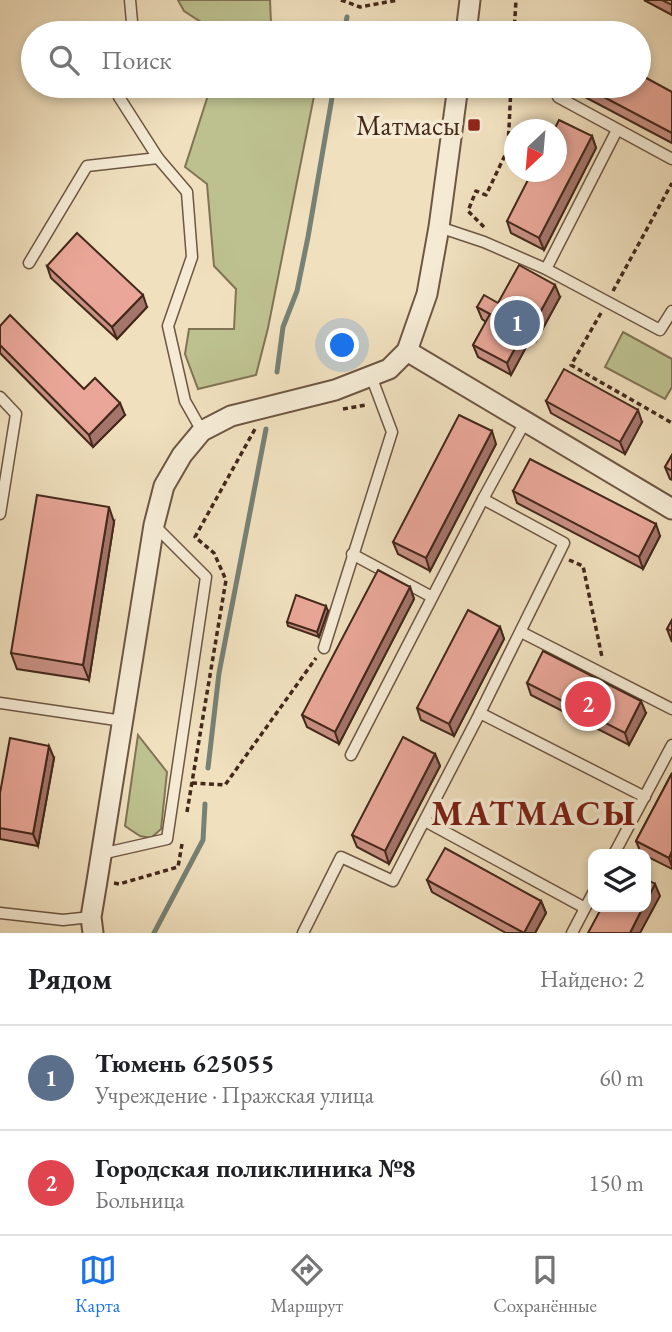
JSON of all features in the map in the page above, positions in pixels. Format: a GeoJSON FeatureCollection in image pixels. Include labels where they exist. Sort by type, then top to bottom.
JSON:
{"type":"FeatureCollection","features":[{"type":"Feature","properties":{"kind":"street"},"geometry":{"type":"LineString","coordinates":[[467,21],[470,0]]}},
{"type":"Feature","properties":{"kind":"street"},"geometry":{"type":"LineString","coordinates":[[92,925],[154,525],[164,486],[182,455],[202,431],[231,416],[335,390],[371,376],[388,369],[407,351],[427,294],[456,98]]}},
{"type":"Feature","properties":{"kind":"street"},"geometry":{"type":"LineString","coordinates":[[407,351],[672,509]]}},
{"type":"Feature","properties":{"kind":"lane"},"geometry":{"type":"LineString","coordinates":[[130,0],[132,21]]}},
{"type":"Feature","properties":{"kind":"lane"},"geometry":{"type":"LineString","coordinates":[[120,98],[158,159],[187,192],[192,257],[169,326],[185,401],[202,431]]}},
{"type":"Feature","properties":{"kind":"lane"},"geometry":{"type":"LineString","coordinates":[[560,98],[672,159]]}},
{"type":"Feature","properties":{"kind":"lane"},"geometry":{"type":"LineString","coordinates":[[546,269],[617,130]]}},
{"type":"Feature","properties":{"kind":"lane"},"geometry":{"type":"LineString","coordinates":[[29,262],[87,166],[158,159]]}},
{"type":"Feature","properties":{"kind":"lane"},"geometry":{"type":"LineString","coordinates":[[439,226],[546,269],[660,330],[672,311]]}},
{"type":"Feature","properties":{"kind":"lane"},"geometry":{"type":"LineString","coordinates":[[324,648],[392,432],[371,376]]}},
{"type":"Feature","properties":{"kind":"lane"},"geometry":{"type":"LineString","coordinates":[[0,397],[16,414],[0,514]]}},
{"type":"Feature","properties":{"kind":"lane"},"geometry":{"type":"LineString","coordinates":[[351,755],[525,422]]}},
{"type":"Feature","properties":{"kind":"lane"},"geometry":{"type":"LineString","coordinates":[[303,933],[341,857],[393,881],[564,543],[483,499]]}},
{"type":"Feature","properties":{"kind":"lane"},"geometry":{"type":"LineString","coordinates":[[101,854],[167,839],[206,577],[154,525]]}},
{"type":"Feature","properties":{"kind":"lane"},"geometry":{"type":"LineString","coordinates":[[352,554],[432,597]]}},
{"type":"Feature","properties":{"kind":"lane"},"geometry":{"type":"LineString","coordinates":[[521,632],[672,709]]}},
{"type":"Feature","properties":{"kind":"lane"},"geometry":{"type":"LineString","coordinates":[[0,703],[123,721]]}},
{"type":"Feature","properties":{"kind":"lane"},"geometry":{"type":"LineString","coordinates":[[480,713],[645,797]]}},
{"type":"Feature","properties":{"kind":"lane"},"geometry":{"type":"LineString","coordinates":[[617,849],[672,745]]}},
{"type":"Feature","properties":{"kind":"lane"},"geometry":{"type":"LineString","coordinates":[[425,821],[585,908]]}},
{"type":"Feature","properties":{"kind":"lane"},"geometry":{"type":"LineString","coordinates":[[572,933],[588,902]]}},
{"type":"Feature","properties":{"kind":"lane"},"geometry":{"type":"LineString","coordinates":[[0,913],[92,925]]}},
{"type":"Feature","properties":{"kind":"lane"},"geometry":{"type":"LineString","coordinates":[[60,933],[63,920]]}},
{"type":"Feature","properties":{"kind":"path"},"geometry":{"type":"LineString","coordinates":[[341,0],[360,7],[398,0]]}},
{"type":"Feature","properties":{"kind":"path"},"geometry":{"type":"LineString","coordinates":[[515,21],[516,0]]}},
{"type":"Feature","properties":{"kind":"path"},"geometry":{"type":"LineString","coordinates":[[488,231],[468,211],[476,191],[486,195],[508,149],[511,98]]}},
{"type":"Feature","properties":{"kind":"path"},"geometry":{"type":"LineString","coordinates":[[339,410],[366,405],[379,398]]}},
{"type":"Feature","properties":{"kind":"path"},"geometry":{"type":"LineString","coordinates":[[186,819],[226,580],[214,553],[195,537],[257,426]]}},
{"type":"Feature","properties":{"kind":"path"},"geometry":{"type":"LineString","coordinates":[[559,555],[583,566],[607,676]]}},
{"type":"Feature","properties":{"kind":"path"},"geometry":{"type":"LineString","coordinates":[[192,783],[225,785],[324,648]]}},
{"type":"Feature","properties":{"kind":"path"},"geometry":{"type":"LineString","coordinates":[[97,881],[120,884],[178,867],[182,843]]}},
{"type":"Feature","properties":{"kind":"green space"},"geometry":{"type":"Polygon","coordinates":[[[178,0],[270,0],[271,21],[199,21],[184,11],[178,0]]]}},
{"type":"Feature","properties":{"kind":"green space"},"geometry":{"type":"Polygon","coordinates":[[[207,98],[314,98],[268,328],[256,375],[198,389],[185,354],[189,329],[234,329],[236,289],[214,266],[207,184],[185,167],[207,98]]]}},
{"type":"Feature","properties":{"kind":"green space"},"geometry":{"type":"Polygon","coordinates":[[[623,332],[672,359],[672,387],[665,399],[605,367],[623,332]]]}},
{"type":"Feature","properties":{"kind":"green space"},"geometry":{"type":"Polygon","coordinates":[[[138,735],[167,772],[161,829],[151,838],[140,836],[125,826],[138,735]]]}},
{"type":"Feature","properties":{"kind":"building"},"geometry":{"type":"Polygon","coordinates":[[[651,81],[672,92],[672,133],[606,98],[651,98],[651,81]]]}},
{"type":"Feature","properties":{"kind":"building"},"geometry":{"type":"Polygon","coordinates":[[[567,124],[592,136],[539,238],[507,221],[527,182],[567,182],[567,124]]]}},
{"type":"Feature","properties":{"kind":"building"},"geometry":{"type":"Polygon","coordinates":[[[77,233],[143,295],[112,327],[47,266],[77,233]]]}},
{"type":"Feature","properties":{"kind":"building"},"geometry":{"type":"Polygon","coordinates":[[[519,265],[555,285],[531,329],[527,326],[507,363],[473,345],[490,314],[477,307],[484,295],[498,303],[519,265]]]}},
{"type":"Feature","properties":{"kind":"building"},"geometry":{"type":"Polygon","coordinates":[[[10,315],[84,389],[95,378],[120,403],[89,435],[0,345],[0,326],[10,315]]]}},
{"type":"Feature","properties":{"kind":"building"},"geometry":{"type":"Polygon","coordinates":[[[564,369],[638,410],[620,442],[546,401],[564,369]]]}},
{"type":"Feature","properties":{"kind":"building"},"geometry":{"type":"Polygon","coordinates":[[[459,415],[492,431],[426,558],[393,542],[459,415]]]}},
{"type":"Feature","properties":{"kind":"building"},"geometry":{"type":"Polygon","coordinates":[[[672,455],[672,471],[665,467],[672,455]]]}},
{"type":"Feature","properties":{"kind":"building"},"geometry":{"type":"Polygon","coordinates":[[[530,459],[656,524],[639,557],[513,491],[530,459]]]}},
{"type":"Feature","properties":{"kind":"building"},"geometry":{"type":"Polygon","coordinates":[[[37,495],[109,507],[83,665],[11,653],[37,495]]]}},
{"type":"Feature","properties":{"kind":"building"},"geometry":{"type":"Polygon","coordinates":[[[378,570],[410,587],[335,732],[302,715],[378,570]]]}},
{"type":"Feature","properties":{"kind":"building"},"geometry":{"type":"Polygon","coordinates":[[[296,595],[326,606],[317,632],[287,622],[296,595]]]}},
{"type":"Feature","properties":{"kind":"building"},"geometry":{"type":"Polygon","coordinates":[[[468,610],[500,627],[449,724],[417,708],[468,610]]]}},
{"type":"Feature","properties":{"kind":"building"},"geometry":{"type":"Polygon","coordinates":[[[543,651],[641,701],[625,733],[527,683],[543,651]]]}},
{"type":"Feature","properties":{"kind":"building"},"geometry":{"type":"Polygon","coordinates":[[[403,737],[435,754],[385,851],[352,835],[403,737]]]}},
{"type":"Feature","properties":{"kind":"building"},"geometry":{"type":"Polygon","coordinates":[[[10,738],[49,746],[33,834],[0,828],[0,793],[10,738]]]}},
{"type":"Feature","properties":{"kind":"building"},"geometry":{"type":"Polygon","coordinates":[[[672,773],[672,851],[669,858],[636,841],[672,773]]]}},
{"type":"Feature","properties":{"kind":"building"},"geometry":{"type":"Polygon","coordinates":[[[445,848],[541,901],[524,933],[427,880],[445,848]]]}},
{"type":"Feature","properties":{"kind":"building"},"geometry":{"type":"Polygon","coordinates":[[[599,912],[640,912],[630,933],[588,933],[599,912]]]}},
{"type":"Feature","properties":{"kind":"waterway"},"geometry":{"type":"LineString","coordinates":[[346,21],[347,17]]}},
{"type":"Feature","properties":{"kind":"waterway"},"geometry":{"type":"LineString","coordinates":[[277,372],[283,327],[297,291],[308,237],[332,98]]}},
{"type":"Feature","properties":{"kind":"waterway"},"geometry":{"type":"LineString","coordinates":[[208,768],[219,673],[266,429]]}},
{"type":"Feature","properties":{"kind":"waterway"},"geometry":{"type":"LineString","coordinates":[[154,933],[203,840],[205,804]]}},
{"type":"Feature","properties":{"kind":"place","name":"Матмасы"},"geometry":{"type":"Point","coordinates":[474,125]}},
{"type":"Feature","properties":{"kind":"place","name":"Тюмень 625055"},"geometry":{"type":"Point","coordinates":[517,323]}},
{"type":"Feature","properties":{"kind":"place","name":"Городская поликлиника №8"},"geometry":{"type":"Point","coordinates":[588,704]}},
{"type":"Feature","properties":{"kind":"district","name":"МАТМАСЫ"},"geometry":{"type":"Point","coordinates":[534,812]}}]}
